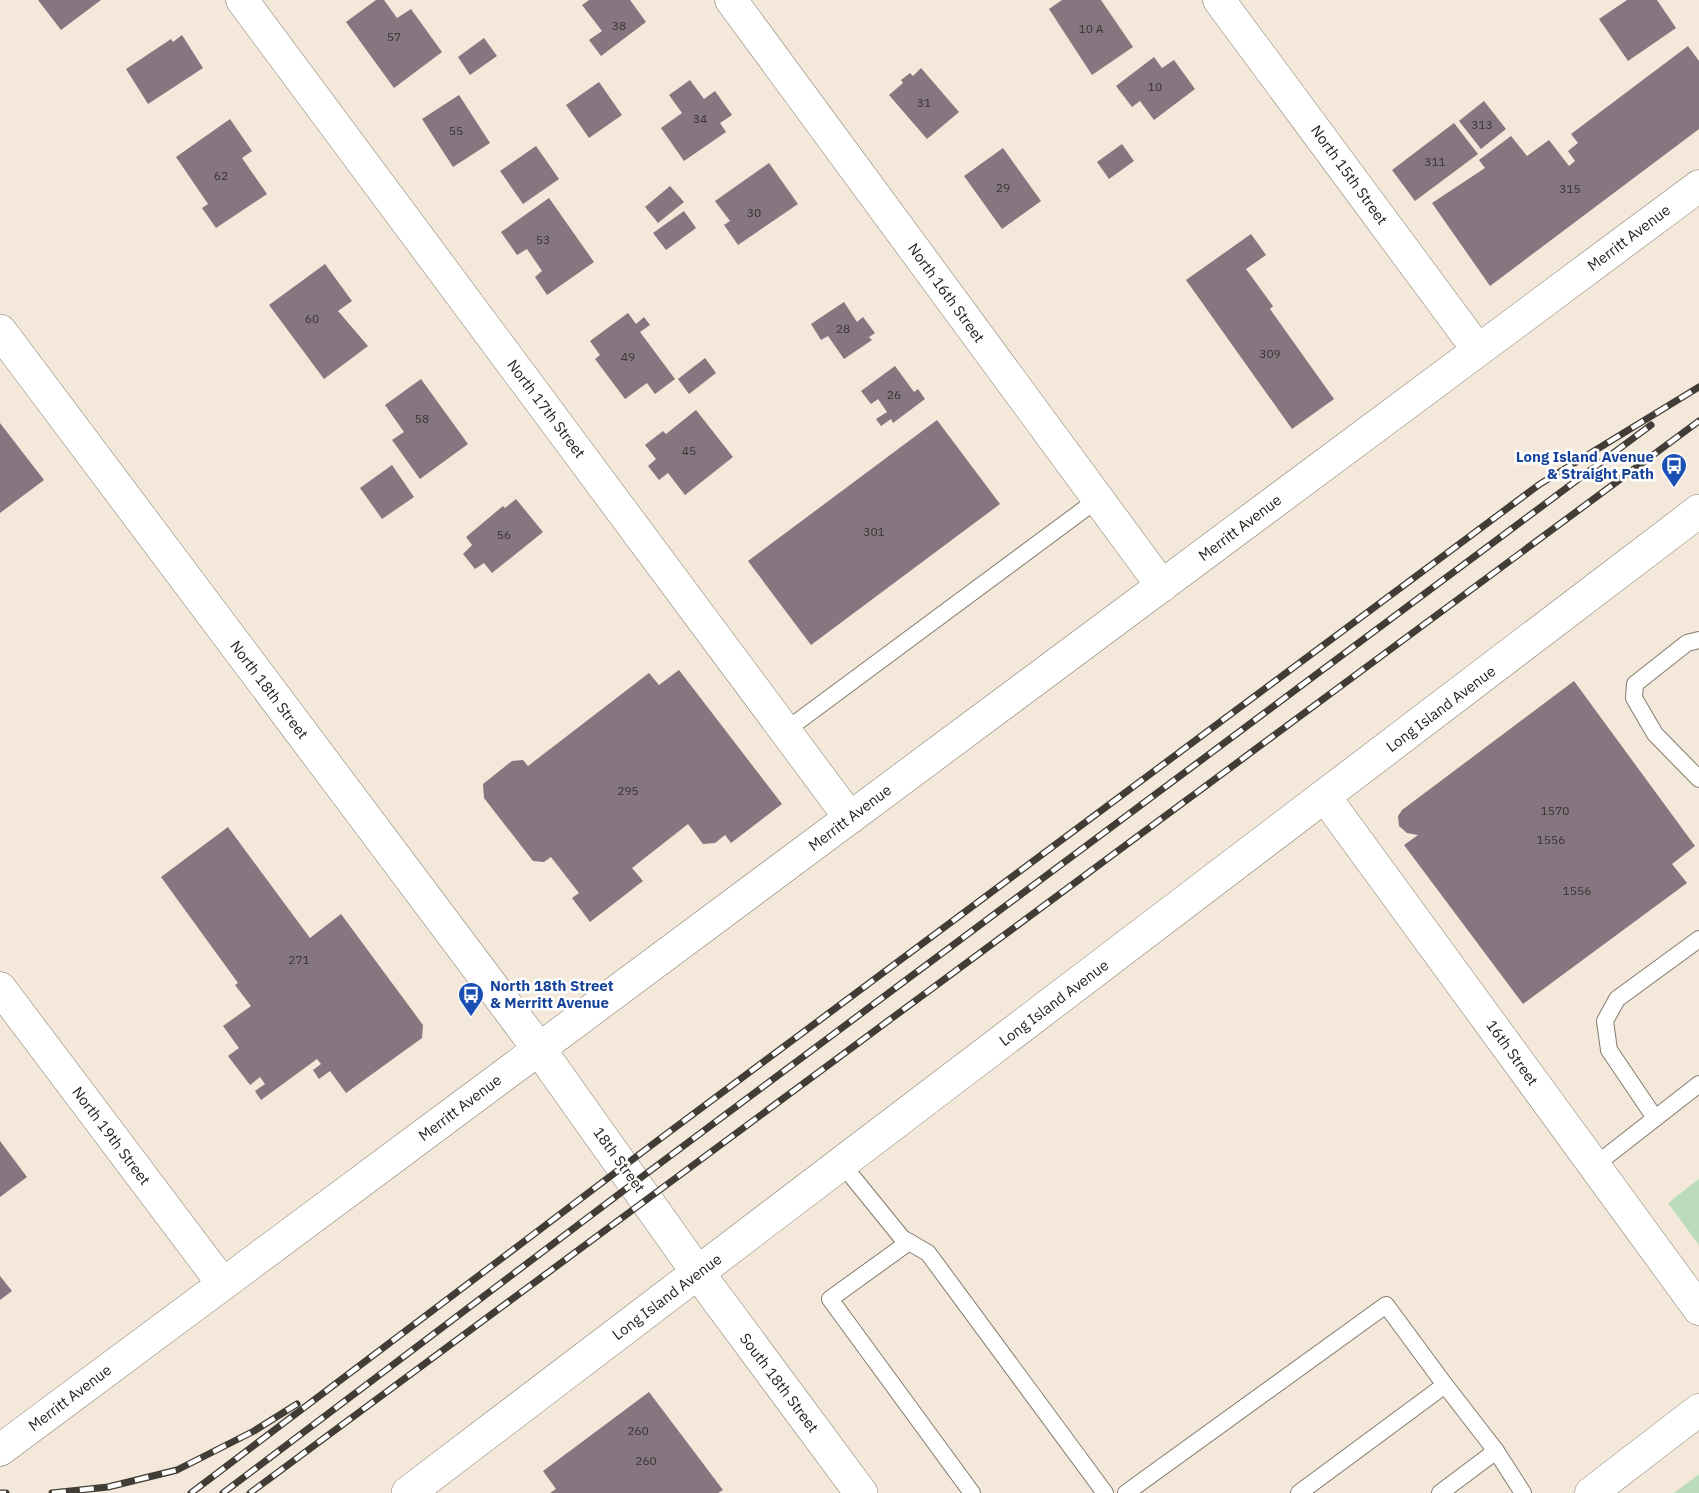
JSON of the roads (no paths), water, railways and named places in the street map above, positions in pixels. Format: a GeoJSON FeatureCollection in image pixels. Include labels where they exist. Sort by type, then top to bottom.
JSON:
{"type":"FeatureCollection","features":[{"type":"Feature","properties":{"kind":"street","name":"North 17th Street"},"geometry":{"type":"LineString","coordinates":[[242,0],[850,818]]}},
{"type":"Feature","properties":{"kind":"street","name":"North 16th Street"},"geometry":{"type":"LineString","coordinates":[[731,0],[1162,586]]}},
{"type":"Feature","properties":{"kind":"street","name":"North 15th Street"},"geometry":{"type":"LineString","coordinates":[[1219,0],[1478,350]]}},
{"type":"Feature","properties":{"kind":"street","name":"Merritt Avenue"},"geometry":{"type":"LineString","coordinates":[[0,1450],[1699,186]]}},
{"type":"Feature","properties":{"kind":"street","name":"North 18th Street"},"geometry":{"type":"LineString","coordinates":[[0,331],[539,1049]]}},
{"type":"Feature","properties":{"kind":"street","name":"Long Island Avenue"},"geometry":{"type":"LineString","coordinates":[[408,1493],[1699,511]]}},
{"type":"Feature","properties":{"kind":"street","name":"16th Street"},"geometry":{"type":"LineString","coordinates":[[1325,797],[1699,1309]]}},
{"type":"Feature","properties":{"kind":"street","name":"North 19th Street"},"geometry":{"type":"LineString","coordinates":[[0,988],[223,1284]]}},
{"type":"Feature","properties":{"kind":"street","name":"18th Street"},"geometry":{"type":"LineString","coordinates":[[539,1049],[698,1273]]}},
{"type":"Feature","properties":{"kind":"street","name":"South 18th Street"},"geometry":{"type":"LineString","coordinates":[[698,1273],[861,1493]]}},
{"type":"Feature","properties":{"kind":"street"},"geometry":{"type":"LineString","coordinates":[[1591,1493],[1699,1410]]}},
{"type":"Feature","properties":{"kind":"lane"},"geometry":{"type":"LineString","coordinates":[[785,731],[1098,499]]}},
{"type":"Feature","properties":{"kind":"lane"},"geometry":{"type":"LineString","coordinates":[[1699,640],[1687,643],[1635,684],[1634,698],[1655,734],[1699,779]]}},
{"type":"Feature","properties":{"kind":"lane"},"geometry":{"type":"LineString","coordinates":[[1655,1118],[1609,1050],[1605,1021],[1617,999],[1699,939]]}},
{"type":"Feature","properties":{"kind":"lane"},"geometry":{"type":"LineString","coordinates":[[1594,1166],[1699,1084]]}},
{"type":"Feature","properties":{"kind":"lane"},"geometry":{"type":"LineString","coordinates":[[842,1164],[902,1239],[928,1253],[1105,1493]]}},
{"type":"Feature","properties":{"kind":"lane"},"geometry":{"type":"LineString","coordinates":[[909,1242],[830,1299],[972,1493]]}},
{"type":"Feature","properties":{"kind":"lane"},"geometry":{"type":"LineString","coordinates":[[1126,1493],[1386,1305],[1496,1451],[1523,1493]]}},
{"type":"Feature","properties":{"kind":"lane"},"geometry":{"type":"LineString","coordinates":[[1299,1493],[1445,1385]]}},
{"type":"Feature","properties":{"kind":"lane"},"geometry":{"type":"LineString","coordinates":[[1440,1493],[1496,1451]]}},
{"type":"Feature","properties":{"kind":"railway"},"geometry":{"type":"LineString","coordinates":[[191,1493],[653,1144],[1540,484],[1699,387]]}},
{"type":"Feature","properties":{"kind":"railway"},"geometry":{"type":"LineString","coordinates":[[250,1493],[1699,421]]}},
{"type":"Feature","properties":{"kind":"railway"},"geometry":{"type":"LineString","coordinates":[[223,1493],[635,1182],[1651,425]]}},
{"type":"Feature","properties":{"kind":"railway"},"geometry":{"type":"LineString","coordinates":[[52,1493],[108,1487],[177,1470],[254,1431],[297,1404]]}},
{"type":"Feature","properties":{"kind":"railway"},"geometry":{"type":"LineString","coordinates":[[0,1493],[6,1493]]}},
{"type":"Feature","properties":{"kind":"place","name":"Long Island Avenue & Straight Path"},"geometry":{"type":"Point","coordinates":[1674,489]}},
{"type":"Feature","properties":{"kind":"place","name":"North 18th Street & Merritt Avenue"},"geometry":{"type":"Point","coordinates":[471,1018]}}]}
